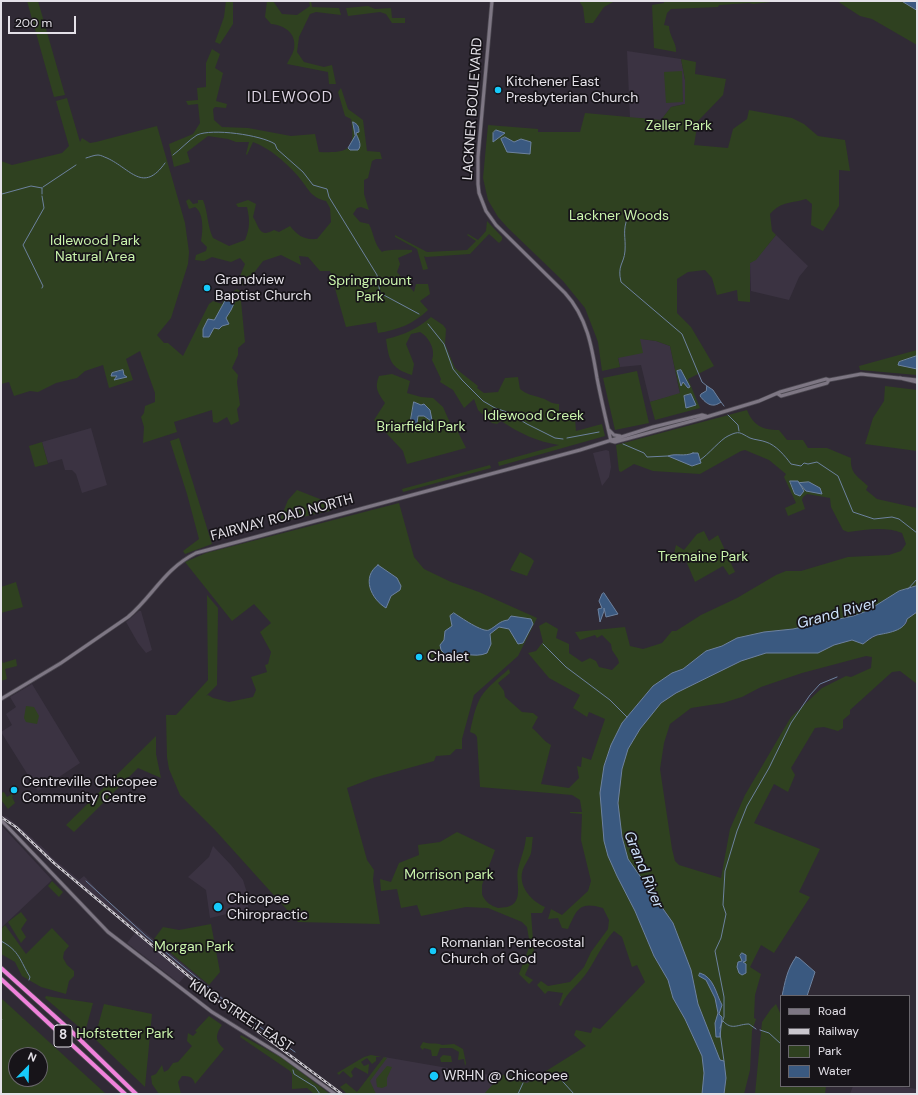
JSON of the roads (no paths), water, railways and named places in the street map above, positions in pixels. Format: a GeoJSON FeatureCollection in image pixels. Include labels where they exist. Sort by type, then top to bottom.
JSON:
{"type":"FeatureCollection","features":[{"type":"Feature","properties":{"kind":"highway","name":"8"},"geometry":{"type":"LineString","coordinates":[[1,968],[71,1031],[136,1094]]}},
{"type":"Feature","properties":{"kind":"highway","name":"8"},"geometry":{"type":"LineString","coordinates":[[1,979],[125,1094]]}},
{"type":"Feature","properties":{"kind":"main road","name":"LACKNER BOULEVARD"},"geometry":{"type":"LineString","coordinates":[[492,1],[478,157],[479,193],[486,211],[496,225],[565,293],[574,304],[582,318],[596,367],[611,441]]}},
{"type":"Feature","properties":{"kind":"main road","name":"FAIRWAY ROAD NORTH"},"geometry":{"type":"LineString","coordinates":[[1,699],[59,664],[128,617],[136,610],[171,569],[196,554],[611,441],[622,436],[676,421],[706,416],[778,394],[781,396],[827,383],[829,380],[861,374],[917,381]]}},
{"type":"Feature","properties":{"kind":"main road","name":"FAIRWAY ROAD NORTH"},"geometry":{"type":"LineString","coordinates":[[611,441],[615,442],[702,419],[706,416]]}},
{"type":"Feature","properties":{"kind":"main road"},"geometry":{"type":"LineString","coordinates":[[608,429],[614,434],[622,436]]}},
{"type":"Feature","properties":{"kind":"main road","name":"KING STREET EAST"},"geometry":{"type":"LineString","coordinates":[[1,820],[108,932],[212,1012],[281,1054],[335,1094]]}},
{"type":"Feature","properties":{"kind":"water"},"geometry":{"type":"Polygon","coordinates":[[[902,1],[917,1],[917,10],[902,1]]]}},
{"type":"Feature","properties":{"kind":"water"},"geometry":{"type":"Polygon","coordinates":[[[353,122],[359,129],[359,132],[356,133],[360,143],[358,150],[350,150],[348,148],[355,136],[353,122]]]}},
{"type":"Feature","properties":{"kind":"water"},"geometry":{"type":"Polygon","coordinates":[[[496,130],[505,133],[493,142],[493,133],[496,130]]]}},
{"type":"Feature","properties":{"kind":"water"},"geometry":{"type":"Polygon","coordinates":[[[505,137],[514,142],[521,139],[531,142],[530,154],[507,152],[501,139],[505,137]]]}},
{"type":"Feature","properties":{"kind":"water"},"geometry":{"type":"Polygon","coordinates":[[[228,296],[236,299],[226,318],[229,324],[222,326],[219,329],[214,328],[209,337],[203,337],[203,329],[208,319],[214,320],[228,296]]]}},
{"type":"Feature","properties":{"kind":"water"},"geometry":{"type":"Polygon","coordinates":[[[917,356],[917,369],[898,365],[899,362],[917,356]]]}},
{"type":"Feature","properties":{"kind":"water"},"geometry":{"type":"Polygon","coordinates":[[[123,370],[124,375],[127,377],[114,380],[117,376],[111,376],[112,373],[123,370]]]}},
{"type":"Feature","properties":{"kind":"water"},"geometry":{"type":"Polygon","coordinates":[[[681,370],[690,387],[688,388],[683,382],[681,386],[677,371],[681,370]]]}},
{"type":"Feature","properties":{"kind":"water"},"geometry":{"type":"Polygon","coordinates":[[[707,386],[713,390],[721,402],[715,405],[710,405],[700,396],[706,391],[707,386]]]}},
{"type":"Feature","properties":{"kind":"water"},"geometry":{"type":"Polygon","coordinates":[[[691,394],[696,405],[686,408],[684,396],[691,394]]]}},
{"type":"Feature","properties":{"kind":"water"},"geometry":{"type":"Polygon","coordinates":[[[414,402],[421,405],[424,404],[430,410],[431,421],[424,416],[418,416],[417,423],[410,425],[414,402]]]}},
{"type":"Feature","properties":{"kind":"water"},"geometry":{"type":"Polygon","coordinates":[[[698,453],[701,463],[692,466],[668,456],[686,455],[698,453]]]}},
{"type":"Feature","properties":{"kind":"water"},"geometry":{"type":"Polygon","coordinates":[[[790,481],[798,481],[804,491],[800,496],[795,494],[790,481]]]}},
{"type":"Feature","properties":{"kind":"water"},"geometry":{"type":"Polygon","coordinates":[[[809,482],[820,488],[822,494],[806,491],[799,483],[809,482]]]}},
{"type":"Feature","properties":{"kind":"water"},"geometry":{"type":"Polygon","coordinates":[[[378,565],[397,578],[401,586],[400,590],[391,596],[386,608],[372,594],[370,588],[370,576],[378,565]]]}},
{"type":"Feature","properties":{"kind":"water"},"geometry":{"type":"Polygon","coordinates":[[[917,586],[917,612],[907,619],[906,623],[899,629],[877,635],[863,644],[852,640],[834,645],[818,653],[766,653],[741,661],[676,693],[661,703],[640,729],[628,749],[622,769],[618,803],[622,837],[628,859],[673,923],[691,970],[698,1004],[720,1060],[724,1061],[726,1078],[724,1094],[702,1094],[704,1073],[702,1056],[685,1019],[673,998],[668,980],[654,956],[635,911],[617,876],[608,856],[604,841],[600,793],[604,766],[611,745],[622,723],[653,686],[672,673],[683,669],[706,651],[722,646],[737,638],[764,632],[793,629],[853,616],[867,611],[899,591],[917,586]]]}},
{"type":"Feature","properties":{"kind":"water"},"geometry":{"type":"Polygon","coordinates":[[[604,593],[618,614],[606,617],[604,608],[600,622],[598,609],[602,608],[599,601],[604,593]]]}},
{"type":"Feature","properties":{"kind":"water"},"geometry":{"type":"Polygon","coordinates":[[[454,613],[472,624],[486,630],[489,630],[502,621],[508,620],[511,616],[531,619],[533,624],[523,643],[518,644],[509,629],[499,627],[490,634],[491,644],[487,653],[482,655],[452,654],[447,656],[441,650],[440,645],[444,640],[445,631],[452,626],[450,616],[454,613]]]}},
{"type":"Feature","properties":{"kind":"water"},"geometry":{"type":"Polygon","coordinates":[[[742,953],[746,955],[746,961],[743,962],[746,964],[746,973],[742,975],[739,973],[737,967],[738,962],[742,961],[740,956],[742,953]]]}},
{"type":"Feature","properties":{"kind":"water"},"geometry":{"type":"Polygon","coordinates":[[[796,957],[799,958],[815,972],[807,995],[782,995],[788,971],[796,957]]]}},
{"type":"Feature","properties":{"kind":"water"},"geometry":{"type":"Polygon","coordinates":[[[700,973],[705,975],[712,982],[722,1005],[719,1014],[722,1017],[720,1037],[716,1037],[715,1023],[718,1013],[715,998],[706,980],[699,976],[700,973]]]}},
{"type":"Feature","properties":{"kind":"waterway","name":"Idlewood Creek"},"geometry":{"type":"LineString","coordinates":[[173,155],[194,137],[204,133],[225,132],[248,135],[275,144],[277,149],[303,172],[313,185],[327,189],[329,197],[377,275],[380,293],[419,314]]}},
{"type":"Feature","properties":{"kind":"waterway","name":"Idlewood Creek"},"geometry":{"type":"LineString","coordinates":[[86,158],[99,155],[107,158],[130,173],[143,178],[150,177],[165,163]]}},
{"type":"Feature","properties":{"kind":"waterway","name":"Idlewood Creek"},"geometry":{"type":"LineString","coordinates":[[43,187],[76,165]]}},
{"type":"Feature","properties":{"kind":"waterway"},"geometry":{"type":"LineString","coordinates":[[2,194],[31,186],[42,188]]}},
{"type":"Feature","properties":{"kind":"waterway","name":"Idlewood Creek"},"geometry":{"type":"LineString","coordinates":[[42,188],[42,194]]}},
{"type":"Feature","properties":{"kind":"waterway"},"geometry":{"type":"LineString","coordinates":[[42,196],[44,208],[23,245],[43,286],[42,288]]}},
{"type":"Feature","properties":{"kind":"waterway"},"geometry":{"type":"LineString","coordinates":[[637,211],[628,216],[625,226],[625,251],[620,268],[621,282],[682,334],[702,382],[707,386]]}},
{"type":"Feature","properties":{"kind":"waterway","name":"Idlewood Creek"},"geometry":{"type":"LineString","coordinates":[[428,324],[444,344],[453,369],[483,401],[555,438],[563,439]]}},
{"type":"Feature","properties":{"kind":"waterway"},"geometry":{"type":"LineString","coordinates":[[721,402],[724,406]]}},
{"type":"Feature","properties":{"kind":"waterway"},"geometry":{"type":"LineString","coordinates":[[728,415],[738,425],[739,431]]}},
{"type":"Feature","properties":{"kind":"waterway","name":"Idlewood Creek"},"geometry":{"type":"LineString","coordinates":[[567,438],[599,432]]}},
{"type":"Feature","properties":{"kind":"waterway","name":"Idlewood Creek"},"geometry":{"type":"LineString","coordinates":[[700,460],[725,438],[735,433],[740,433],[750,438],[770,443],[777,448],[791,464],[801,466],[804,463],[808,464],[817,462],[838,476],[853,512],[874,519],[892,517],[899,519],[917,533]]}},
{"type":"Feature","properties":{"kind":"waterway","name":"Idlewood Creek"},"geometry":{"type":"LineString","coordinates":[[623,444],[644,453],[647,457],[668,456]]}},
{"type":"Feature","properties":{"kind":"waterway","name":"Idlewood Creek"},"geometry":{"type":"LineString","coordinates":[[908,589],[917,579]]}},
{"type":"Feature","properties":{"kind":"waterway"},"geometry":{"type":"LineString","coordinates":[[543,644],[566,667],[610,700],[627,717]]}},
{"type":"Feature","properties":{"kind":"waterway"},"geometry":{"type":"LineString","coordinates":[[720,1028],[724,1017],[724,997],[715,951],[721,938],[726,914],[723,905],[725,871],[737,831],[747,806],[769,768],[791,723],[810,695],[820,684],[837,677]]}},
{"type":"Feature","properties":{"kind":"waterway"},"geometry":{"type":"LineString","coordinates":[[86,881],[146,936],[230,1005]]}},
{"type":"Feature","properties":{"kind":"waterway"},"geometry":{"type":"LineString","coordinates":[[1,941],[12,949],[19,957],[30,977],[29,980]]}},
{"type":"Feature","properties":{"kind":"waterway"},"geometry":{"type":"LineString","coordinates":[[239,1012],[295,1052]]}},
{"type":"Feature","properties":{"kind":"waterway"},"geometry":{"type":"LineString","coordinates":[[723,1021],[729,1026],[749,1024],[756,1029]]}},
{"type":"Feature","properties":{"kind":"waterway"},"geometry":{"type":"LineString","coordinates":[[760,1030],[769,1033],[780,1043]]}},
{"type":"Feature","properties":{"kind":"waterway"},"geometry":{"type":"LineString","coordinates":[[720,1033],[724,1061]]}},
{"type":"Feature","properties":{"kind":"waterway"},"geometry":{"type":"LineString","coordinates":[[1,1045],[1,1062]]}},
{"type":"Feature","properties":{"kind":"waterway"},"geometry":{"type":"LineString","coordinates":[[293,1070],[294,1074],[315,1087],[320,1094]]}},
{"type":"Feature","properties":{"kind":"waterway"},"geometry":{"type":"LineString","coordinates":[[556,1074],[574,1094]]}},
{"type":"Feature","properties":{"kind":"waterway"},"geometry":{"type":"LineString","coordinates":[[518,1094],[523,1083]]}},
{"type":"Feature","properties":{"kind":"railway"},"geometry":{"type":"LineString","coordinates":[[1,817],[16,827],[54,863],[229,1010],[342,1094]]}},
{"type":"Feature","properties":{"kind":"place","name":"Kitchener East Presbyterian Church"},"geometry":{"type":"Point","coordinates":[498,90]}},
{"type":"Feature","properties":{"kind":"place","name":"Grandview Baptist Church"},"geometry":{"type":"Point","coordinates":[207,288]}},
{"type":"Feature","properties":{"kind":"place","name":"Chalet"},"geometry":{"type":"Point","coordinates":[419,657]}},
{"type":"Feature","properties":{"kind":"place","name":"Centreville Chicopee Community Centre"},"geometry":{"type":"Point","coordinates":[14,790]}},
{"type":"Feature","properties":{"kind":"place","name":"Chicopee Chiropractic"},"geometry":{"type":"Point","coordinates":[218,907]}},
{"type":"Feature","properties":{"kind":"place","name":"Romanian Pentecostal Church of God"},"geometry":{"type":"Point","coordinates":[433,951]}},
{"type":"Feature","properties":{"kind":"place","name":"WRHN @ Chicopee"},"geometry":{"type":"Point","coordinates":[434,1076]}},
{"type":"Feature","properties":{"kind":"district","name":"IDLEWOOD"},"geometry":{"type":"Point","coordinates":[290,98]}},
{"type":"Feature","properties":{"kind":"park label","name":"Zeller Park"},"geometry":{"type":"Point","coordinates":[679,126]}},
{"type":"Feature","properties":{"kind":"park label","name":"Lackner Woods"},"geometry":{"type":"Point","coordinates":[619,216]}},
{"type":"Feature","properties":{"kind":"park label","name":"Idlewood Park Natural Area"},"geometry":{"type":"Point","coordinates":[95,250]}},
{"type":"Feature","properties":{"kind":"park label","name":"Springmount Park"},"geometry":{"type":"Point","coordinates":[370,290]}},
{"type":"Feature","properties":{"kind":"park label","name":"Briarfield Park"},"geometry":{"type":"Point","coordinates":[421,427]}},
{"type":"Feature","properties":{"kind":"park label","name":"Tremaine Park"},"geometry":{"type":"Point","coordinates":[703,557]}},
{"type":"Feature","properties":{"kind":"park label","name":"Morrison park"},"geometry":{"type":"Point","coordinates":[449,875]}},
{"type":"Feature","properties":{"kind":"park label","name":"Morgan Park"},"geometry":{"type":"Point","coordinates":[194,947]}},
{"type":"Feature","properties":{"kind":"park label","name":"Hofstetter Park"},"geometry":{"type":"Point","coordinates":[125,1034]}},
{"type":"Feature","properties":{"kind":"water label","name":"Grand River"},"geometry":{"type":"Point","coordinates":[837,614]}},
{"type":"Feature","properties":{"kind":"water label","name":"Grand River"},"geometry":{"type":"Point","coordinates":[643,870]}}]}
